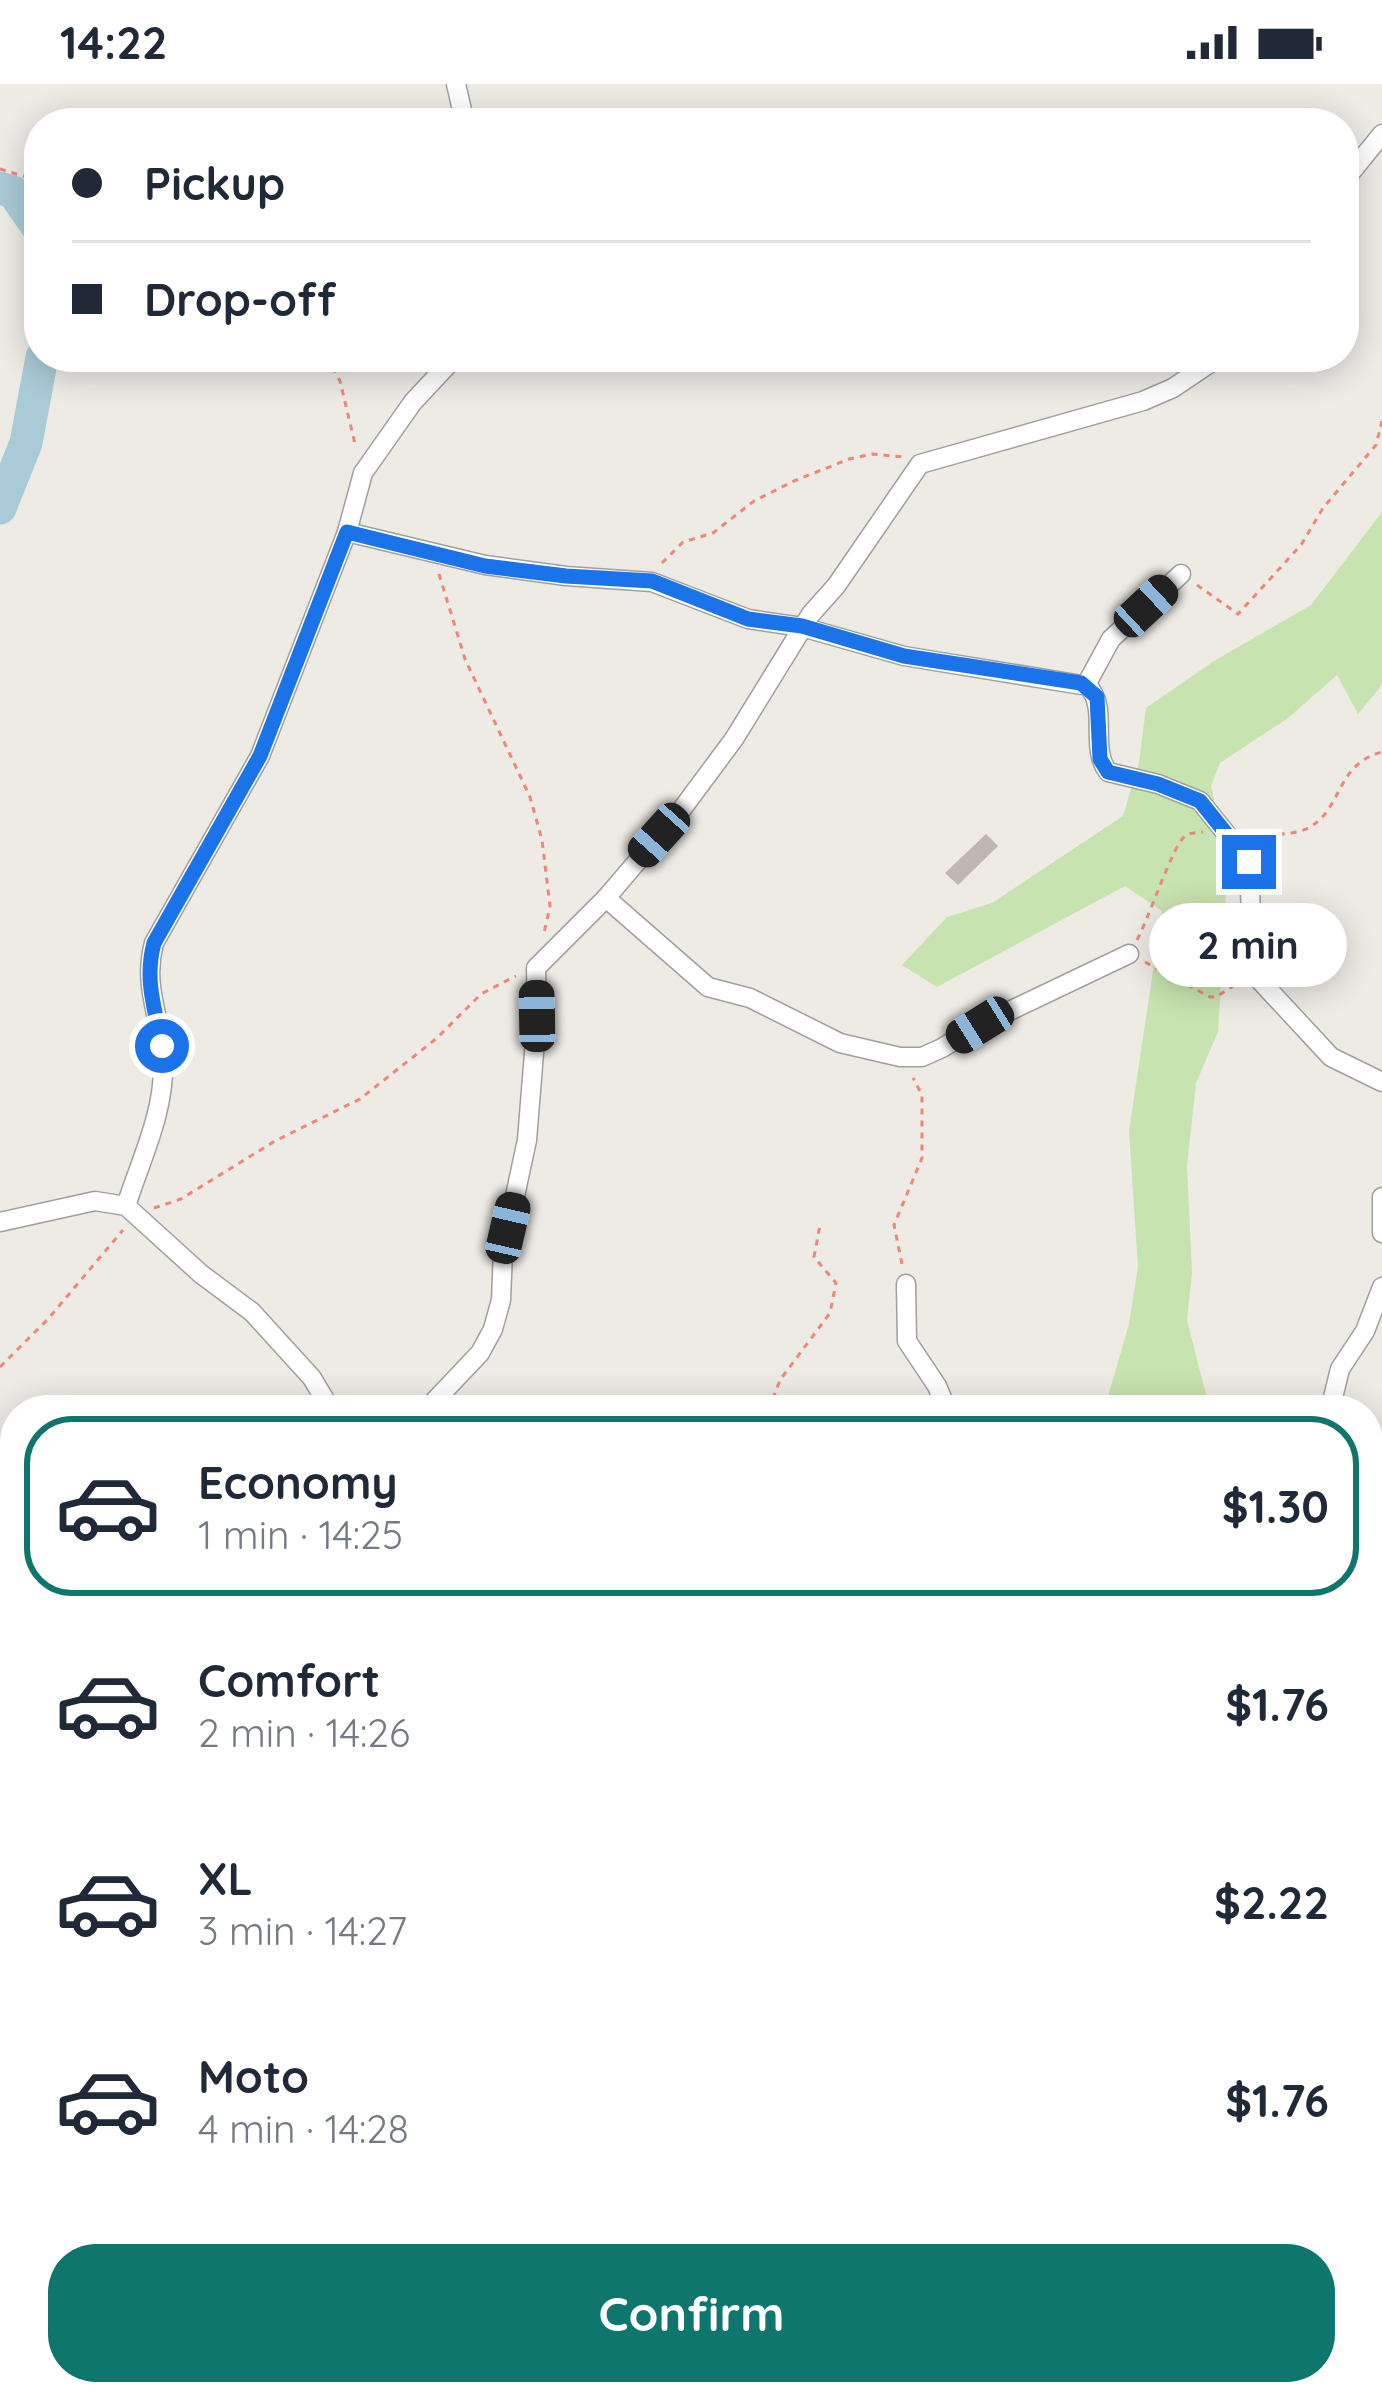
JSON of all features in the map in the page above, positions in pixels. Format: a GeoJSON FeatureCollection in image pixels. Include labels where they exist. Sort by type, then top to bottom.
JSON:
{"type":"FeatureCollection","features":[{"type":"Feature","properties":{"kind":"street"},"geometry":{"type":"LineString","coordinates":[[1359,162],[1382,134]]}},
{"type":"Feature","properties":{"kind":"street"},"geometry":{"type":"LineString","coordinates":[[130,1210],[163,1096],[162,1046],[150,997],[154,943],[260,756],[347,532],[363,473],[440,372]]}},
{"type":"Feature","properties":{"kind":"street"},"geometry":{"type":"LineString","coordinates":[[440,1395],[479,1353],[493,1329],[501,1300],[503,1252],[527,1139],[536,968],[607,898],[734,739],[802,626],[836,586],[920,464],[1144,401],[1197,372]]}},
{"type":"Feature","properties":{"kind":"street"},"geometry":{"type":"LineString","coordinates":[[347,532],[485,566],[643,581],[748,619],[802,626],[904,656],[1086,686],[1097,697],[1100,759],[1108,772],[1194,797],[1249,862],[1253,973],[1331,1058],[1382,1082]]}},
{"type":"Feature","properties":{"kind":"street"},"geometry":{"type":"LineString","coordinates":[[1086,686],[1111,639],[1181,574]]}},
{"type":"Feature","properties":{"kind":"street"},"geometry":{"type":"LineString","coordinates":[[607,898],[708,988],[750,998],[840,1043],[907,1057],[922,1057],[942,1048],[1129,954]]}},
{"type":"Feature","properties":{"kind":"street"},"geometry":{"type":"LineString","coordinates":[[1382,1197],[1382,1233]]}},
{"type":"Feature","properties":{"kind":"street"},"geometry":{"type":"LineString","coordinates":[[0,1222],[95,1201],[130,1210],[252,1312],[323,1395]]}},
{"type":"Feature","properties":{"kind":"street"},"geometry":{"type":"LineString","coordinates":[[906,1284],[907,1341],[940,1395]]}},
{"type":"Feature","properties":{"kind":"street"},"geometry":{"type":"LineString","coordinates":[[1334,1395],[1340,1369],[1365,1330],[1382,1287]]}},
{"type":"Feature","properties":{"kind":"path"},"geometry":{"type":"LineString","coordinates":[[336,372],[363,473]]}},
{"type":"Feature","properties":{"kind":"path"},"geometry":{"type":"LineString","coordinates":[[1181,574],[1238,614],[1301,545],[1376,445],[1381,422]]}},
{"type":"Feature","properties":{"kind":"path"},"geometry":{"type":"LineString","coordinates":[[643,581],[682,542],[713,533],[754,501],[794,481],[849,458],[873,454],[897,454],[920,464]]}},
{"type":"Feature","properties":{"kind":"path"},"geometry":{"type":"LineString","coordinates":[[433,553],[465,659],[530,796],[542,840],[550,906],[545,930]]}},
{"type":"Feature","properties":{"kind":"path"},"geometry":{"type":"LineString","coordinates":[[1249,862],[1265,837],[1297,832],[1316,823],[1347,773],[1366,757],[1382,752]]}},
{"type":"Feature","properties":{"kind":"path"},"geometry":{"type":"LineString","coordinates":[[1222,832],[1194,832],[1178,842],[1153,912],[1129,954],[1216,998],[1253,973]]}},
{"type":"Feature","properties":{"kind":"path"},"geometry":{"type":"LineString","coordinates":[[0,1367],[48,1319],[130,1210],[181,1199],[275,1141],[360,1099],[437,1038],[481,994],[536,968]]}},
{"type":"Feature","properties":{"kind":"path"},"geometry":{"type":"LineString","coordinates":[[906,1284],[894,1225],[922,1158],[922,1095],[907,1057]]}},
{"type":"Feature","properties":{"kind":"path"},"geometry":{"type":"LineString","coordinates":[[775,1395],[830,1312],[836,1283],[814,1257],[820,1225]]}},
{"type":"Feature","properties":{"kind":"green space"},"geometry":{"type":"Polygon","coordinates":[[[1382,512],[1382,685],[1358,714],[1337,675],[1288,718],[1220,763],[1211,786],[1228,861],[1218,1032],[1196,1083],[1187,1166],[1192,1273],[1187,1320],[1206,1395],[1108,1395],[1129,1324],[1138,1267],[1129,1131],[1162,911],[1125,886],[937,987],[902,965],[947,917],[992,903],[1123,816],[1139,762],[1146,708],[1214,661],[1311,605],[1382,512]]]}},
{"type":"Feature","properties":{"kind":"building"},"geometry":{"type":"Polygon","coordinates":[[[986,834],[998,846],[958,885],[945,873],[986,834]]]}},
{"type":"Feature","properties":{"kind":"waterway"},"geometry":{"type":"LineString","coordinates":[[0,188],[13,192],[24,208]]}},
{"type":"Feature","properties":{"kind":"waterway"},"geometry":{"type":"LineString","coordinates":[[0,508],[26,443],[39,372]]}},
{"type":"Feature","properties":{"kind":"route"},"geometry":{"type":"LineString","coordinates":[[162,1046],[150,997],[154,943],[260,756],[347,532],[485,566],[652,581],[748,619],[802,626],[904,656],[1081,683],[1097,697],[1100,759],[1108,772],[1194,797],[1249,862]]}}]}
